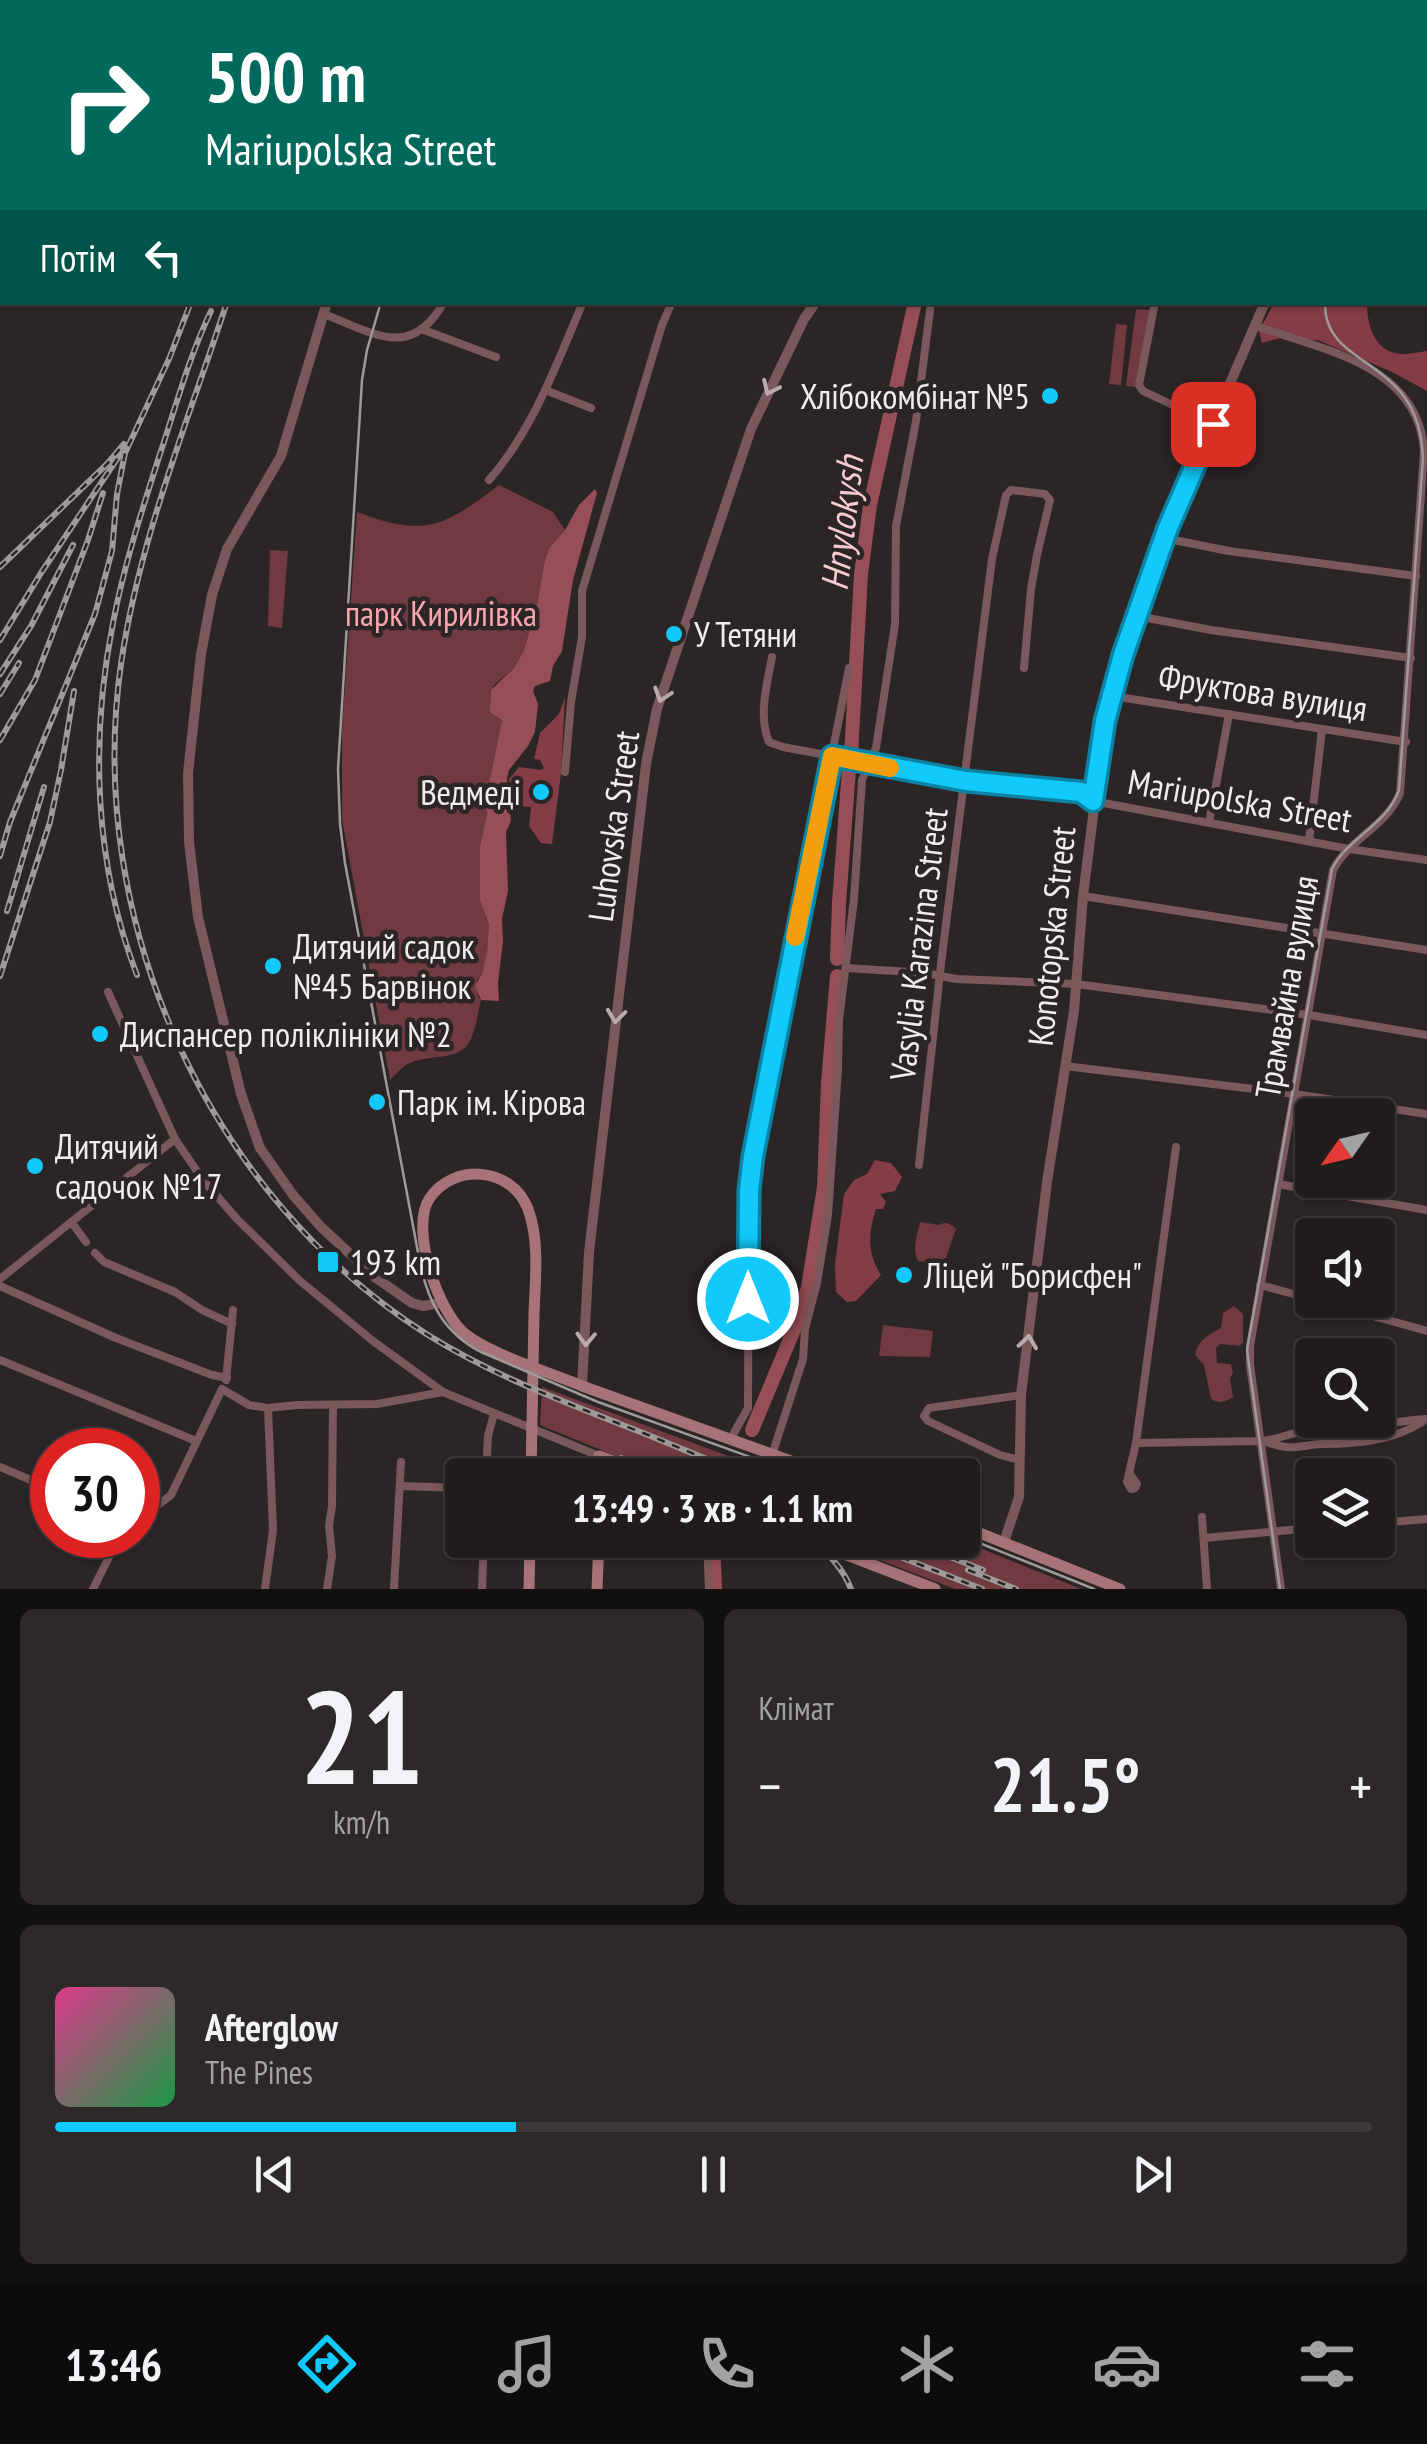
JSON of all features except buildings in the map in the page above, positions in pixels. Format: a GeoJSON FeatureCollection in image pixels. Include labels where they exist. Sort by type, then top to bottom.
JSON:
{"type":"FeatureCollection","features":[{"type":"Feature","properties":{"kind":"main road"},"geometry":{"type":"LineString","coordinates":[[531,1458],[535,1275],[531,1218],[519,1193],[495,1176],[460,1176],[431,1197],[424,1216],[426,1252],[442,1302],[458,1327],[478,1342],[582,1386],[783,1458]]}},
{"type":"Feature","properties":{"kind":"main road"},"geometry":{"type":"LineString","coordinates":[[598,1456],[604,1458]]}},
{"type":"Feature","properties":{"kind":"main road"},"geometry":{"type":"LineString","coordinates":[[980,1533],[1120,1589]]}},
{"type":"Feature","properties":{"kind":"main road"},"geometry":{"type":"LineString","coordinates":[[529,1589],[530,1558]]}},
{"type":"Feature","properties":{"kind":"main road"},"geometry":{"type":"LineString","coordinates":[[597,1589],[598,1558]]}},
{"type":"Feature","properties":{"kind":"main road"},"geometry":{"type":"LineString","coordinates":[[855,1558],[935,1589]]}},
{"type":"Feature","properties":{"kind":"street"},"geometry":{"type":"LineString","coordinates":[[442,305],[424,330],[396,339],[326,308],[281,456],[226,549],[212,594],[201,654],[187,810],[198,917],[241,1094],[260,1148],[300,1204],[376,1278],[412,1303],[423,1306],[442,1302]]}},
{"type":"Feature","properties":{"kind":"street"},"geometry":{"type":"LineString","coordinates":[[488,480],[507,459],[545,390],[582,305]]}},
{"type":"Feature","properties":{"kind":"street"},"geometry":{"type":"LineString","coordinates":[[566,772],[570,702],[582,637],[582,591],[671,305]]}},
{"type":"Feature","properties":{"kind":"street","name":"Luhovska Street"},"geometry":{"type":"LineString","coordinates":[[582,1386],[593,1215],[646,764],[657,709],[751,429],[814,305]]}},
{"type":"Feature","properties":{"kind":"street"},"geometry":{"type":"LineString","coordinates":[[772,1454],[804,1358],[805,1329],[818,1283],[828,1215],[838,1020],[854,900],[862,780],[876,748],[895,624],[896,526],[916,421],[931,305]]}},
{"type":"Feature","properties":{"kind":"street"},"geometry":{"type":"LineString","coordinates":[[1154,305],[1138,385],[1143,391],[1213,424]]}},
{"type":"Feature","properties":{"kind":"street","name":"Konotopska Street"},"geometry":{"type":"LineString","coordinates":[[1004,1542],[1017,1506],[1021,1394],[1074,1011],[1093,801],[1105,721],[1164,538],[1264,305]]}},
{"type":"Feature","properties":{"kind":"street","name":"Трамвайна вулиця"},"geometry":{"type":"LineString","coordinates":[[1254,325],[1378,373],[1406,397],[1417,416],[1424,442],[1401,785],[1396,802],[1386,815],[1349,848],[1334,870],[1249,1358],[1282,1589]]}},
{"type":"Feature","properties":{"kind":"street"},"geometry":{"type":"LineString","coordinates":[[424,330],[496,357]]}},
{"type":"Feature","properties":{"kind":"street"},"geometry":{"type":"LineString","coordinates":[[545,390],[591,408]]}},
{"type":"Feature","properties":{"kind":"street","name":"Vasylia Karazina Street"},"geometry":{"type":"LineString","coordinates":[[919,1165],[992,559],[1007,493],[1014,490],[1045,494],[1050,500],[1034,572],[1024,668]]}},
{"type":"Feature","properties":{"kind":"street"},"geometry":{"type":"LineString","coordinates":[[1164,538],[1229,551],[1416,576]]}},
{"type":"Feature","properties":{"kind":"street"},"geometry":{"type":"LineString","coordinates":[[1136,616],[1410,658]]}},
{"type":"Feature","properties":{"kind":"street","name":"Mariupolska Street"},"geometry":{"type":"LineString","coordinates":[[772,657],[764,726],[769,742],[966,781],[1081,792],[1093,801],[1427,860]]}},
{"type":"Feature","properties":{"kind":"street"},"geometry":{"type":"LineString","coordinates":[[730,1440],[748,1408],[749,1190],[753,1156],[850,668]]}},
{"type":"Feature","properties":{"kind":"street","name":"Фруктова вулиця"},"geometry":{"type":"LineString","coordinates":[[1112,696],[1405,742]]}},
{"type":"Feature","properties":{"kind":"street"},"geometry":{"type":"LineString","coordinates":[[1209,823],[1229,714]]}},
{"type":"Feature","properties":{"kind":"street"},"geometry":{"type":"LineString","coordinates":[[1309,841],[1322,730]]}},
{"type":"Feature","properties":{"kind":"street"},"geometry":{"type":"LineString","coordinates":[[1083,896],[1427,950]]}},
{"type":"Feature","properties":{"kind":"street"},"geometry":{"type":"LineString","coordinates":[[846,968],[956,979],[1076,984],[1427,1035]]}},
{"type":"Feature","properties":{"kind":"street"},"geometry":{"type":"LineString","coordinates":[[108,992],[175,1139],[202,1180],[300,1280],[444,1392],[598,1456]]}},
{"type":"Feature","properties":{"kind":"street"},"geometry":{"type":"LineString","coordinates":[[1065,1066],[1427,1114]]}},
{"type":"Feature","properties":{"kind":"street"},"geometry":{"type":"LineString","coordinates":[[175,1139],[0,1283],[116,1338],[226,1378]]}},
{"type":"Feature","properties":{"kind":"street"},"geometry":{"type":"LineString","coordinates":[[1130,1474],[1176,1147]]}},
{"type":"Feature","properties":{"kind":"street"},"geometry":{"type":"LineString","coordinates":[[1278,1184],[1427,1210]]}},
{"type":"Feature","properties":{"kind":"street"},"geometry":{"type":"LineString","coordinates":[[72,1224],[86,1242]]}},
{"type":"Feature","properties":{"kind":"street"},"geometry":{"type":"LineString","coordinates":[[95,1253],[104,1262],[175,1292],[232,1324]]}},
{"type":"Feature","properties":{"kind":"street"},"geometry":{"type":"LineString","coordinates":[[1260,1285],[1295,1295]]}},
{"type":"Feature","properties":{"kind":"street"},"geometry":{"type":"LineString","coordinates":[[160,1503],[171,1495],[222,1389],[233,1310]]}},
{"type":"Feature","properties":{"kind":"street"},"geometry":{"type":"LineString","coordinates":[[1380,1318],[1427,1331]]}},
{"type":"Feature","properties":{"kind":"street"},"geometry":{"type":"LineString","coordinates":[[0,1360],[196,1441]]}},
{"type":"Feature","properties":{"kind":"street"},"geometry":{"type":"LineString","coordinates":[[222,1389],[249,1405],[268,1408],[377,1404],[444,1392]]}},
{"type":"Feature","properties":{"kind":"street"},"geometry":{"type":"LineString","coordinates":[[1019,1460],[984,1448],[924,1416],[931,1408],[1021,1394]]}},
{"type":"Feature","properties":{"kind":"street"},"geometry":{"type":"LineString","coordinates":[[327,1589],[332,1556],[328,1524],[332,1506],[332,1406]]}},
{"type":"Feature","properties":{"kind":"street"},"geometry":{"type":"LineString","coordinates":[[265,1589],[273,1530],[268,1408]]}},
{"type":"Feature","properties":{"kind":"street"},"geometry":{"type":"LineString","coordinates":[[487,1458],[494,1414]]}},
{"type":"Feature","properties":{"kind":"street"},"geometry":{"type":"LineString","coordinates":[[1136,1443],[1262,1441],[1312,1429],[1360,1428],[1427,1419]]}},
{"type":"Feature","properties":{"kind":"street"},"geometry":{"type":"LineString","coordinates":[[1262,1441],[1290,1448],[1367,1442],[1410,1429],[1427,1419]]}},
{"type":"Feature","properties":{"kind":"street"},"geometry":{"type":"LineString","coordinates":[[394,1589],[400,1462]]}},
{"type":"Feature","properties":{"kind":"street"},"geometry":{"type":"LineString","coordinates":[[0,1467],[30,1480]]}},
{"type":"Feature","properties":{"kind":"street"},"geometry":{"type":"LineString","coordinates":[[400,1486],[445,1487]]}},
{"type":"Feature","properties":{"kind":"street"},"geometry":{"type":"LineString","coordinates":[[1202,1518],[1207,1589]]}},
{"type":"Feature","properties":{"kind":"street"},"geometry":{"type":"LineString","coordinates":[[1395,1522],[1427,1519]]}},
{"type":"Feature","properties":{"kind":"street"},"geometry":{"type":"LineString","coordinates":[[1204,1538],[1295,1530]]}},
{"type":"Feature","properties":{"kind":"street"},"geometry":{"type":"LineString","coordinates":[[94,1589],[109,1558]]}},
{"type":"Feature","properties":{"kind":"street"},"geometry":{"type":"LineString","coordinates":[[482,1589],[483,1558]]}},
{"type":"Feature","properties":{"kind":"street"},"geometry":{"type":"LineString","coordinates":[[708,1558],[709,1589]]}},
{"type":"Feature","properties":{"kind":"green space"},"geometry":{"type":"Polygon","coordinates":[[[1136,309],[1150,310],[1135,387],[1126,386],[1136,309]]]}},
{"type":"Feature","properties":{"kind":"green space"},"geometry":{"type":"Polygon","coordinates":[[[1116,324],[1127,325],[1121,385],[1109,384],[1116,324]]]}},
{"type":"Feature","properties":{"kind":"green space","name":"парк Кирилівка"},"geometry":{"type":"Polygon","coordinates":[[[499,485],[553,512],[565,530],[545,559],[524,650],[514,668],[493,686],[502,720],[480,846],[480,901],[489,924],[487,957],[477,980],[481,1000],[466,1047],[452,1055],[408,1064],[390,1080],[342,819],[342,730],[357,512],[400,525],[433,524],[463,511],[499,485]]]}},
{"type":"Feature","properties":{"kind":"green space"},"geometry":{"type":"Polygon","coordinates":[[[270,550],[288,551],[282,628],[268,626],[270,550]]]}},
{"type":"Feature","properties":{"kind":"green space"},"geometry":{"type":"Polygon","coordinates":[[[920,1222],[948,1223],[956,1229],[943,1266],[918,1261],[915,1247],[920,1222]]]}},
{"type":"Feature","properties":{"kind":"green space"},"geometry":{"type":"Polygon","coordinates":[[[1234,1306],[1243,1314],[1243,1342],[1240,1346],[1220,1344],[1216,1348],[1217,1363],[1231,1364],[1233,1373],[1233,1397],[1217,1402],[1211,1399],[1204,1365],[1195,1355],[1201,1342],[1221,1328],[1223,1313],[1234,1306]]]}},
{"type":"Feature","properties":{"kind":"green space"},"geometry":{"type":"Polygon","coordinates":[[[883,1325],[933,1331],[930,1357],[879,1356],[883,1325]]]}},
{"type":"Feature","properties":{"kind":"green space"},"geometry":{"type":"Polygon","coordinates":[[[542,1387],[734,1458],[621,1458],[540,1425],[542,1387]]]}},
{"type":"Feature","properties":{"kind":"green space"},"geometry":{"type":"Polygon","coordinates":[[[980,1548],[1081,1589],[955,1589],[875,1558],[980,1558],[980,1548]]]}},
{"type":"Feature","properties":{"kind":"shaded area"},"geometry":{"type":"Polygon","coordinates":[[[1273,305],[1367,305],[1374,336],[1384,348],[1401,354],[1427,351],[1427,391],[1318,340],[1307,341],[1292,335],[1262,343],[1259,331],[1273,305]]]}},
{"type":"Feature","properties":{"kind":"shaded area"},"geometry":{"type":"Polygon","coordinates":[[[595,489],[573,580],[562,651],[550,681],[535,686],[535,732],[507,778],[511,821],[506,832],[508,891],[502,919],[499,1001],[481,1000],[475,986],[483,971],[489,924],[480,901],[480,846],[502,720],[490,712],[491,690],[514,668],[524,650],[550,547],[595,489]]]}},
{"type":"Feature","properties":{"kind":"shaded area"},"geometry":{"type":"Polygon","coordinates":[[[565,697],[552,844],[541,843],[529,826],[531,807],[517,806],[509,779],[519,767],[544,768],[540,760],[534,759],[540,733],[559,714],[565,697]]]}},
{"type":"Feature","properties":{"kind":"shaded area"},"geometry":{"type":"Polygon","coordinates":[[[875,1160],[891,1163],[902,1177],[895,1191],[880,1194],[886,1202],[883,1209],[876,1209],[871,1226],[871,1251],[881,1275],[856,1301],[847,1302],[836,1292],[835,1264],[844,1194],[854,1180],[867,1174],[875,1160]]]}},
{"type":"Feature","properties":{"kind":"waterway","name":"Hnylokysh"},"geometry":{"type":"LineString","coordinates":[[851,755],[861,574],[870,505],[914,305]]}},
{"type":"Feature","properties":{"kind":"waterway","name":"Hnylokysh"},"geometry":{"type":"LineString","coordinates":[[837,959],[849,769]]}},
{"type":"Feature","properties":{"kind":"waterway","name":"Hnylokysh"},"geometry":{"type":"LineString","coordinates":[[752,1430],[808,1287],[824,1187],[837,976]]}},
{"type":"Feature","properties":{"kind":"waterway","name":"Hnylokysh"},"geometry":{"type":"LineString","coordinates":[[714,1558],[715,1589]]}},
{"type":"Feature","properties":{"kind":"tram line"},"geometry":{"type":"LineString","coordinates":[[380,305],[362,380],[338,769],[340,824],[428,1291],[448,1326],[481,1352],[598,1402],[753,1458]]}},
{"type":"Feature","properties":{"kind":"tram line"},"geometry":{"type":"LineString","coordinates":[[1280,1589],[1247,1350],[1332,869],[1348,848],[1386,813],[1399,790],[1423,458],[1419,428],[1407,401],[1383,375],[1339,341],[1326,318],[1325,305]]}},
{"type":"Feature","properties":{"kind":"tram line"},"geometry":{"type":"LineString","coordinates":[[980,1543],[1094,1589]]}},
{"type":"Feature","properties":{"kind":"railway"},"geometry":{"type":"LineString","coordinates":[[0,856],[10,822],[95,614],[112,551],[125,453],[190,305]]}},
{"type":"Feature","properties":{"kind":"railway"},"geometry":{"type":"LineString","coordinates":[[226,305],[166,481],[140,572],[121,664],[115,761],[122,858],[144,953],[178,1044],[224,1129],[282,1208],[350,1277],[428,1335],[474,1361],[703,1458]]}},
{"type":"Feature","properties":{"kind":"railway"},"geometry":{"type":"LineString","coordinates":[[137,975],[123,933],[104,845],[100,801],[101,711],[117,601],[134,538],[183,382],[211,311]]}},
{"type":"Feature","properties":{"kind":"railway"},"geometry":{"type":"LineString","coordinates":[[0,567],[124,444]]}},
{"type":"Feature","properties":{"kind":"railway"},"geometry":{"type":"LineString","coordinates":[[0,640],[121,453]]}},
{"type":"Feature","properties":{"kind":"railway"},"geometry":{"type":"LineString","coordinates":[[0,740],[35,680],[103,493]]}},
{"type":"Feature","properties":{"kind":"railway"},"geometry":{"type":"LineString","coordinates":[[0,674],[31,626],[73,545]]}},
{"type":"Feature","properties":{"kind":"railway"},"geometry":{"type":"LineString","coordinates":[[0,694],[19,663]]}},
{"type":"Feature","properties":{"kind":"railway"},"geometry":{"type":"LineString","coordinates":[[0,976],[50,822],[74,691]]}},
{"type":"Feature","properties":{"kind":"railway"},"geometry":{"type":"LineString","coordinates":[[7,911],[44,787]]}},
{"type":"Feature","properties":{"kind":"railway"},"geometry":{"type":"LineString","coordinates":[[831,1558],[851,1589]]}},
{"type":"Feature","properties":{"kind":"railway"},"geometry":{"type":"LineString","coordinates":[[903,1558],[982,1589]]}},
{"type":"Feature","properties":{"kind":"railway"},"geometry":{"type":"LineString","coordinates":[[953,1558],[983,1570]]}},
{"type":"Feature","properties":{"kind":"railway"},"geometry":{"type":"LineString","coordinates":[[968,1570],[1016,1589]]}},
{"type":"Feature","properties":{"kind":"slow traffic"},"geometry":{"type":"LineString","coordinates":[[795,937],[832,756],[890,768]]}},
{"type":"Feature","properties":{"kind":"place","name":"Хлібокомбінат №5"},"geometry":{"type":"Point","coordinates":[1050,396]}},
{"type":"Feature","properties":{"kind":"place","name":"У Тетяни"},"geometry":{"type":"Point","coordinates":[674,634]}},
{"type":"Feature","properties":{"kind":"place","name":"Ведмеді"},"geometry":{"type":"Point","coordinates":[541,792]}},
{"type":"Feature","properties":{"kind":"place","name":"Дитячий садок №45 Барвінок"},"geometry":{"type":"Point","coordinates":[273,966]}},
{"type":"Feature","properties":{"kind":"place","name":"Диспансер поліклініки №2"},"geometry":{"type":"Point","coordinates":[100,1034]}},
{"type":"Feature","properties":{"kind":"place","name":"Парк ім. Кірова"},"geometry":{"type":"Point","coordinates":[377,1102]}},
{"type":"Feature","properties":{"kind":"place","name":"Дитячий садочок №17"},"geometry":{"type":"Point","coordinates":[35,1166]}},
{"type":"Feature","properties":{"kind":"place","name":"193 km"},"geometry":{"type":"Point","coordinates":[328,1262]}},
{"type":"Feature","properties":{"kind":"place","name":"Ліцей \"Борисфен\""},"geometry":{"type":"Point","coordinates":[904,1275]}},
{"type":"Feature","properties":{"kind":"route"},"geometry":{"type":"LineString","coordinates":[[748,1299],[753,1156],[832,756],[966,781],[1081,792],[1093,801],[1105,721],[1123,655],[1167,530],[1213,424]]}}]}
